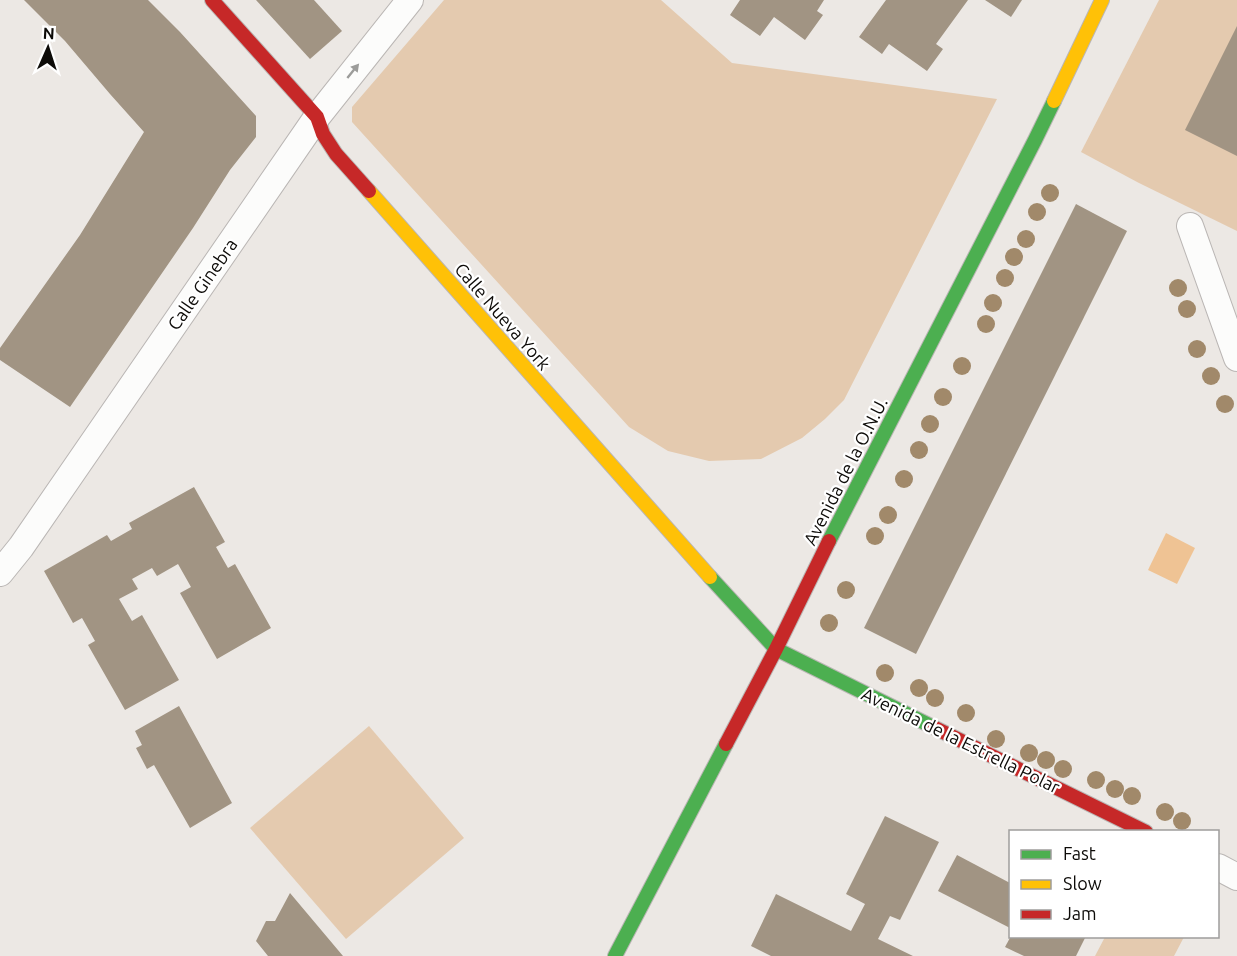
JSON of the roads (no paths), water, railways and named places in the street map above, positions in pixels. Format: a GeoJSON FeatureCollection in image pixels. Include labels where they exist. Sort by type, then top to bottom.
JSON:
{"type":"FeatureCollection","features":[{"type":"Feature","properties":{"kind":"street","name":"Calle Nueva York"},"geometry":{"type":"LineString","coordinates":[[212,0],[316,117],[323,134],[336,154],[722,591],[776,649]]}},
{"type":"Feature","properties":{"kind":"street","name":"Calle Ginebra"},"geometry":{"type":"LineString","coordinates":[[0,573],[21,547],[316,117],[410,0]]}},
{"type":"Feature","properties":{"kind":"street","name":"Avenida de la O.N.U."},"geometry":{"type":"LineString","coordinates":[[615,956],[776,649],[1035,140],[1102,0]]}},
{"type":"Feature","properties":{"kind":"street"},"geometry":{"type":"LineString","coordinates":[[1190,226],[1237,358]]}},
{"type":"Feature","properties":{"kind":"street","name":"Avenida de la Estrella Polar"},"geometry":{"type":"LineString","coordinates":[[776,649],[1144,830]]}},
{"type":"Feature","properties":{"kind":"street"},"geometry":{"type":"LineString","coordinates":[[1219,868],[1237,877]]}}]}
